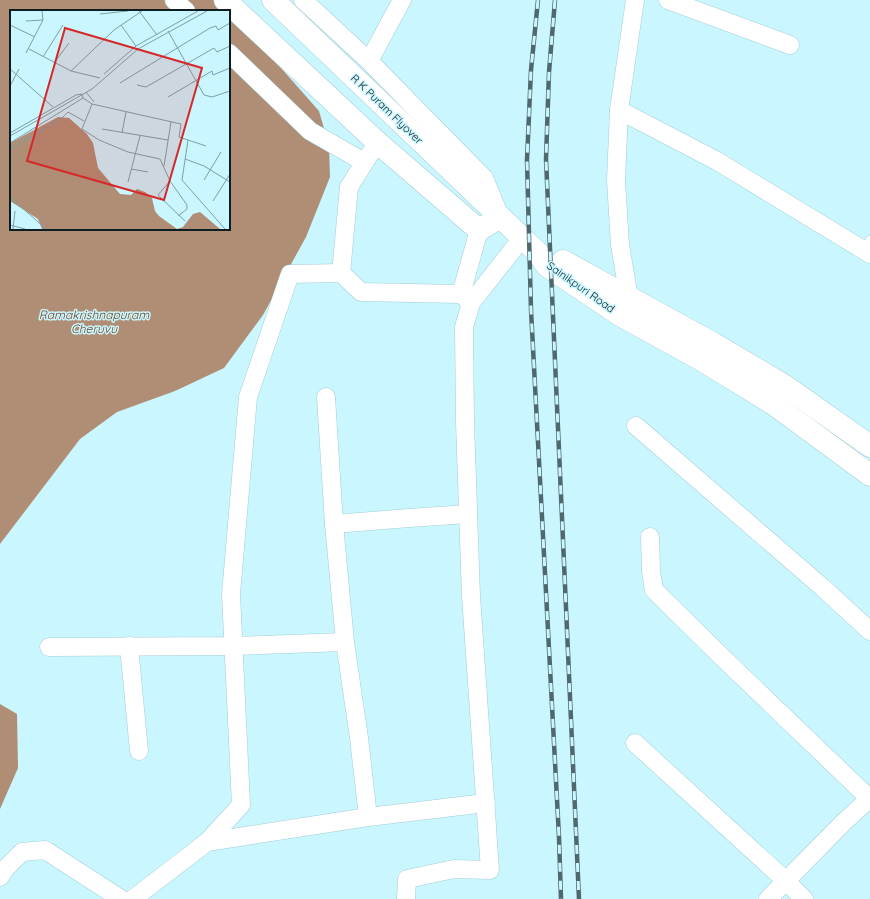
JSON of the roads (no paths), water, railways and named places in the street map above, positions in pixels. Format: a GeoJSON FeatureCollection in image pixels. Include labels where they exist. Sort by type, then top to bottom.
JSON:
{"type":"FeatureCollection","features":[{"type":"Feature","properties":{"kind":"main road"},"geometry":{"type":"LineString","coordinates":[[225,0],[377,142],[479,230],[500,217]]}},
{"type":"Feature","properties":{"kind":"main road","name":"R K Puram Flyover"},"geometry":{"type":"LineString","coordinates":[[273,0],[538,253]]}},
{"type":"Feature","properties":{"kind":"main road","name":"Sainikpuri Road"},"geometry":{"type":"LineString","coordinates":[[538,253],[554,256],[714,344],[785,386],[870,446]]}},
{"type":"Feature","properties":{"kind":"main road","name":"Sainikpuri Road"},"geometry":{"type":"LineString","coordinates":[[538,253],[547,266],[620,315],[700,359],[772,403],[870,475]]}},
{"type":"Feature","properties":{"kind":"street"},"geometry":{"type":"LineString","coordinates":[[174,0],[185,10]]}},
{"type":"Feature","properties":{"kind":"street"},"geometry":{"type":"LineString","coordinates":[[303,0],[369,61],[484,178],[500,217]]}},
{"type":"Feature","properties":{"kind":"street"},"geometry":{"type":"LineString","coordinates":[[369,61],[402,0]]}},
{"type":"Feature","properties":{"kind":"street"},"geometry":{"type":"LineString","coordinates":[[629,298],[620,245],[616,180],[619,110],[636,0]]}},
{"type":"Feature","properties":{"kind":"street"},"geometry":{"type":"LineString","coordinates":[[668,0],[790,45]]}},
{"type":"Feature","properties":{"kind":"street"},"geometry":{"type":"LineString","coordinates":[[230,54],[310,131],[364,162]]}},
{"type":"Feature","properties":{"kind":"street"},"geometry":{"type":"LineString","coordinates":[[619,110],[717,161],[869,248]]}},
{"type":"Feature","properties":{"kind":"street"},"geometry":{"type":"LineString","coordinates":[[341,273],[349,187],[377,142]]}},
{"type":"Feature","properties":{"kind":"street"},"geometry":{"type":"LineString","coordinates":[[406,899],[407,879],[454,868],[490,870],[471,596],[465,422],[464,327],[466,298],[479,230]]}},
{"type":"Feature","properties":{"kind":"street"},"geometry":{"type":"LineString","coordinates":[[466,298],[522,238]]}},
{"type":"Feature","properties":{"kind":"street"},"geometry":{"type":"LineString","coordinates":[[133,899],[207,842],[241,805],[231,594],[248,397],[290,274],[341,273],[361,292],[466,298]]}},
{"type":"Feature","properties":{"kind":"street"},"geometry":{"type":"LineString","coordinates":[[326,397],[334,524],[345,642],[359,738],[368,817]]}},
{"type":"Feature","properties":{"kind":"street"},"geometry":{"type":"LineString","coordinates":[[636,426],[816,582],[870,631]]}},
{"type":"Feature","properties":{"kind":"street"},"geometry":{"type":"LineString","coordinates":[[334,524],[468,514]]}},
{"type":"Feature","properties":{"kind":"street"},"geometry":{"type":"LineString","coordinates":[[650,537],[650,572],[654,590],[870,799],[844,822],[768,899]]}},
{"type":"Feature","properties":{"kind":"street"},"geometry":{"type":"LineString","coordinates":[[49,647],[233,646],[345,642]]}},
{"type":"Feature","properties":{"kind":"street"},"geometry":{"type":"LineString","coordinates":[[129,646],[139,751]]}},
{"type":"Feature","properties":{"kind":"street"},"geometry":{"type":"LineString","coordinates":[[635,743],[804,899]]}},
{"type":"Feature","properties":{"kind":"street"},"geometry":{"type":"LineString","coordinates":[[207,842],[368,817],[486,803]]}},
{"type":"Feature","properties":{"kind":"street"},"geometry":{"type":"LineString","coordinates":[[0,877],[5,869],[22,852],[45,850],[121,899]]}},
{"type":"Feature","properties":{"kind":"water","name":"Ramakrishnapuram Cheruvu"},"geometry":{"type":"Polygon","coordinates":[[[0,0],[216,0],[227,10],[10,10],[10,230],[230,230],[230,13],[242,24],[319,111],[329,146],[330,177],[306,237],[263,315],[224,368],[175,391],[117,412],[80,439],[0,544],[0,0]]]}},
{"type":"Feature","properties":{"kind":"water"},"geometry":{"type":"Polygon","coordinates":[[[0,704],[17,714],[18,768],[0,809],[0,704]]]}},
{"type":"Feature","properties":{"kind":"railway"},"geometry":{"type":"LineString","coordinates":[[538,0],[531,70],[527,160],[531,310],[561,899]]}},
{"type":"Feature","properties":{"kind":"railway"},"geometry":{"type":"LineString","coordinates":[[555,0],[549,72],[546,159],[579,899]]}}]}
